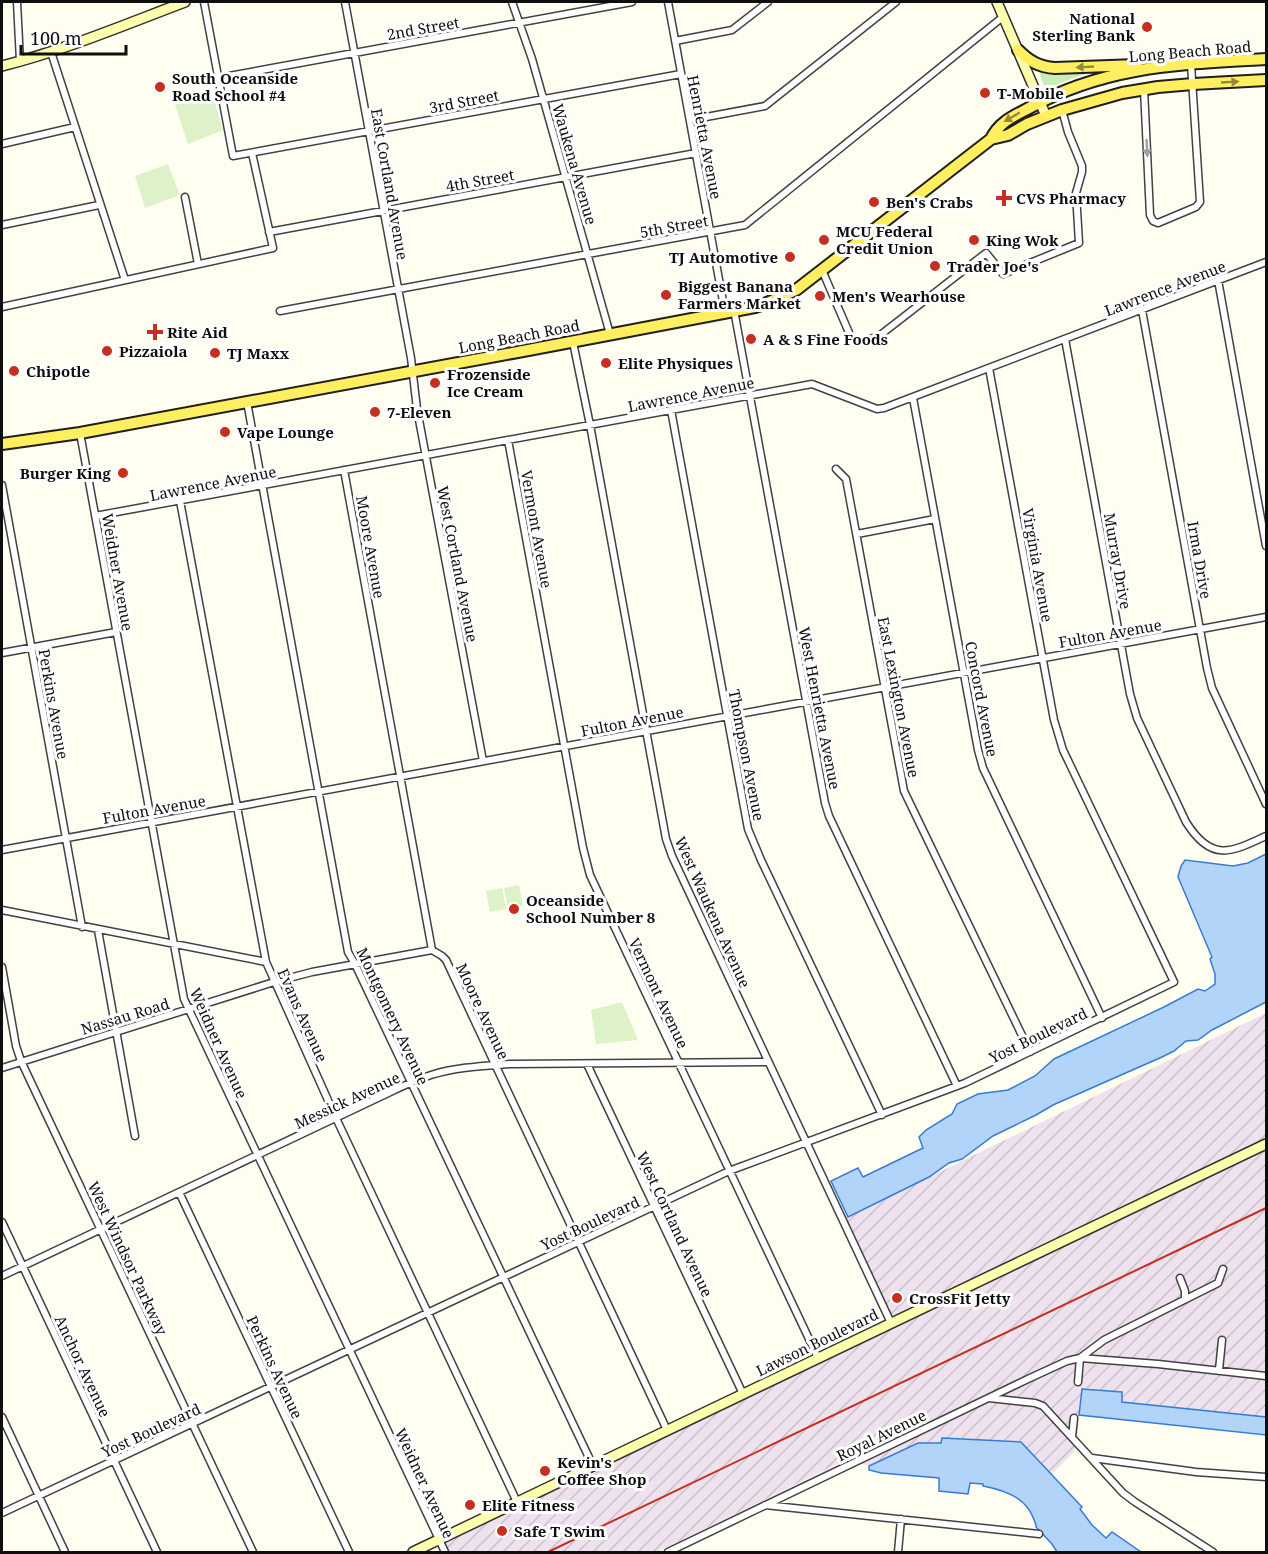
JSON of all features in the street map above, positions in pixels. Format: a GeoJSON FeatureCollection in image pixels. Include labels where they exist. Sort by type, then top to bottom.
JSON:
{"type":"FeatureCollection","features":[{"type":"Feature","properties":{"kind":"main road"},"geometry":{"type":"LineString","coordinates":[[2,66],[96,37],[185,2]]}},
{"type":"Feature","properties":{"kind":"main road"},"geometry":{"type":"LineString","coordinates":[[997,2],[1046,116]]}},
{"type":"Feature","properties":{"kind":"main road"},"geometry":{"type":"LineString","coordinates":[[1018,50],[1035,64],[1055,68],[1164,66]]}},
{"type":"Feature","properties":{"kind":"main road","name":"Long Beach Road"},"geometry":{"type":"LineString","coordinates":[[991,139],[996,128],[1002,123],[1040,102],[1073,87],[1107,77],[1164,66],[1266,59]]}},
{"type":"Feature","properties":{"kind":"main road","name":"Long Beach Road"},"geometry":{"type":"LineString","coordinates":[[2,444],[80,433],[755,307],[796,290],[991,139],[1008,135],[1027,124],[1062,110],[1122,93],[1193,84],[1266,80]]}},
{"type":"Feature","properties":{"kind":"main road","name":"Lawson Boulevard"},"geometry":{"type":"LineString","coordinates":[[413,1552],[1266,1144]]}},
{"type":"Feature","properties":{"kind":"street"},"geometry":{"type":"LineString","coordinates":[[17,2],[20,61]]}},
{"type":"Feature","properties":{"kind":"street"},"geometry":{"type":"LineString","coordinates":[[2,307],[273,248],[252,153],[233,156],[204,2]]}},
{"type":"Feature","properties":{"kind":"street","name":"East Cortland Avenue"},"geometry":{"type":"LineString","coordinates":[[345,2],[412,371]]}},
{"type":"Feature","properties":{"kind":"street","name":"Waukena Avenue"},"geometry":{"type":"LineString","coordinates":[[512,2],[544,99],[610,334]]}},
{"type":"Feature","properties":{"kind":"street","name":"2nd Street"},"geometry":{"type":"LineString","coordinates":[[218,78],[632,2]]}},
{"type":"Feature","properties":{"kind":"street","name":"Henrietta Avenue"},"geometry":{"type":"LineString","coordinates":[[668,2],[710,232],[730,311]]}},
{"type":"Feature","properties":{"kind":"street"},"geometry":{"type":"LineString","coordinates":[[675,41],[732,30],[768,2]]}},
{"type":"Feature","properties":{"kind":"street"},"geometry":{"type":"LineString","coordinates":[[690,120],[765,106],[896,2]]}},
{"type":"Feature","properties":{"kind":"street","name":"5th Street"},"geometry":{"type":"LineString","coordinates":[[280,311],[745,225],[1004,16]]}},
{"type":"Feature","properties":{"kind":"street"},"geometry":{"type":"LineString","coordinates":[[51,52],[125,280]]}},
{"type":"Feature","properties":{"kind":"street"},"geometry":{"type":"LineString","coordinates":[[1144,89],[1150,215],[1153,221],[1158,223],[1196,207],[1200,202],[1191,64]]}},
{"type":"Feature","properties":{"kind":"street","name":"3rd Street"},"geometry":{"type":"LineString","coordinates":[[252,153],[681,74]]}},
{"type":"Feature","properties":{"kind":"street"},"geometry":{"type":"LineString","coordinates":[[822,270],[852,342],[862,342],[879,336],[986,253],[1003,274],[1079,243],[1076,193],[1082,166],[1062,110]]}},
{"type":"Feature","properties":{"kind":"street"},"geometry":{"type":"LineString","coordinates":[[2,144],[75,127]]}},
{"type":"Feature","properties":{"kind":"street","name":"4th Street"},"geometry":{"type":"LineString","coordinates":[[269,231],[696,153]]}},
{"type":"Feature","properties":{"kind":"street"},"geometry":{"type":"LineString","coordinates":[[185,197],[198,264]]}},
{"type":"Feature","properties":{"kind":"street"},"geometry":{"type":"LineString","coordinates":[[2,225],[99,205]]}},
{"type":"Feature","properties":{"kind":"street","name":"Lawrence Avenue"},"geometry":{"type":"LineString","coordinates":[[95,516],[812,384],[877,409],[884,408],[1266,262]]}},
{"type":"Feature","properties":{"kind":"street"},"geometry":{"type":"LineString","coordinates":[[1218,280],[1266,546]]}},
{"type":"Feature","properties":{"kind":"street","name":"Irma Drive"},"geometry":{"type":"LineString","coordinates":[[1142,310],[1212,688],[1266,804]]}},
{"type":"Feature","properties":{"kind":"street","name":"West Henrietta Avenue"},"geometry":{"type":"LineString","coordinates":[[730,311],[750,395],[821,783],[830,816],[957,1086]]}},
{"type":"Feature","properties":{"kind":"street","name":"Murray Drive"},"geometry":{"type":"LineString","coordinates":[[1065,339],[1137,718],[1186,822],[1202,843],[1211,848],[1231,850],[1239,849],[1266,836]]}},
{"type":"Feature","properties":{"kind":"street","name":"West Waukena Avenue"},"geometry":{"type":"LineString","coordinates":[[573,342],[666,839],[767,1062],[891,1323]]}},
{"type":"Feature","properties":{"kind":"street","name":"Virginia Avenue"},"geometry":{"type":"LineString","coordinates":[[989,368],[1054,720],[1063,750],[1163,960]]}},
{"type":"Feature","properties":{"kind":"street","name":"West Cortland Avenue"},"geometry":{"type":"LineString","coordinates":[[412,371],[425,455],[483,761]]}},
{"type":"Feature","properties":{"kind":"street","name":"Concord Avenue"},"geometry":{"type":"LineString","coordinates":[[913,398],[983,768],[1102,1018]]}},
{"type":"Feature","properties":{"kind":"street","name":"Montgomery Avenue"},"geometry":{"type":"LineString","coordinates":[[247,402],[348,952],[593,1466]]}},
{"type":"Feature","properties":{"kind":"street","name":"Thompson Avenue"},"geometry":{"type":"LineString","coordinates":[[671,410],[743,807],[752,838],[882,1115]]}},
{"type":"Feature","properties":{"kind":"street","name":"Weidner Avenue"},"geometry":{"type":"LineString","coordinates":[[80,433],[183,999],[445,1552]]}},
{"type":"Feature","properties":{"kind":"street","name":"Vermont Avenue"},"geometry":{"type":"LineString","coordinates":[[508,440],[583,848],[590,875],[818,1358]]}},
{"type":"Feature","properties":{"kind":"street","name":"East Lexington Avenue"},"geometry":{"type":"LineString","coordinates":[[836,469],[846,479],[904,791],[1030,1052]]}},
{"type":"Feature","properties":{"kind":"street","name":"Moore Avenue"},"geometry":{"type":"LineString","coordinates":[[344,470],[432,950],[446,960],[667,1430]]}},
{"type":"Feature","properties":{"kind":"street","name":"Perkins Avenue"},"geometry":{"type":"LineString","coordinates":[[2,486],[82,927]]}},
{"type":"Feature","properties":{"kind":"street","name":"Evans Avenue"},"geometry":{"type":"LineString","coordinates":[[180,501],[266,962],[336,1118],[517,1502]]}},
{"type":"Feature","properties":{"kind":"street"},"geometry":{"type":"LineString","coordinates":[[856,534],[935,519]]}},
{"type":"Feature","properties":{"kind":"street","name":"Fulton Avenue"},"geometry":{"type":"LineString","coordinates":[[2,850],[1266,617]]}},
{"type":"Feature","properties":{"kind":"street"},"geometry":{"type":"LineString","coordinates":[[2,653],[116,632]]}},
{"type":"Feature","properties":{"kind":"street"},"geometry":{"type":"LineString","coordinates":[[2,910],[266,962]]}},
{"type":"Feature","properties":{"kind":"street"},"geometry":{"type":"LineString","coordinates":[[98,930],[135,1136]]}},
{"type":"Feature","properties":{"kind":"street","name":"Nassau Road"},"geometry":{"type":"LineString","coordinates":[[2,1068],[274,982],[312,972],[432,950]]}},
{"type":"Feature","properties":{"kind":"street","name":"Yost Boulevard"},"geometry":{"type":"LineString","coordinates":[[2,1513],[729,1172],[957,1086],[1102,1018],[1174,982],[1163,960]]}},
{"type":"Feature","properties":{"kind":"street","name":"West Windsor Parkway"},"geometry":{"type":"LineString","coordinates":[[2,967],[16,1046],[21,1061],[253,1552]]}},
{"type":"Feature","properties":{"kind":"street","name":"Messick Avenue"},"geometry":{"type":"LineString","coordinates":[[2,1276],[429,1075],[452,1069],[495,1065],[767,1062]]}},
{"type":"Feature","properties":{"kind":"street","name":"West Cortland Avenue"},"geometry":{"type":"LineString","coordinates":[[587,1064],[743,1394]]}},
{"type":"Feature","properties":{"kind":"street","name":"Perkins Avenue"},"geometry":{"type":"LineString","coordinates":[[179,1192],[349,1552]]}},
{"type":"Feature","properties":{"kind":"street","name":"Anchor Avenue"},"geometry":{"type":"LineString","coordinates":[[2,1222],[157,1552]]}},
{"type":"Feature","properties":{"kind":"street","name":"Royal Avenue"},"geometry":{"type":"LineString","coordinates":[[668,1552],[1067,1360],[1080,1358],[1104,1340],[1218,1283],[1223,1269]]}},
{"type":"Feature","properties":{"kind":"street"},"geometry":{"type":"LineString","coordinates":[[1180,1278],[1185,1291],[1185,1299]]}},
{"type":"Feature","properties":{"kind":"street"},"geometry":{"type":"LineString","coordinates":[[1219,1370],[1222,1340]]}},
{"type":"Feature","properties":{"kind":"street"},"geometry":{"type":"LineString","coordinates":[[1078,1382],[1080,1358],[1266,1376]]}},
{"type":"Feature","properties":{"kind":"street"},"geometry":{"type":"LineString","coordinates":[[988,1398],[1035,1403],[1043,1406],[1123,1493],[1213,1552]]}},
{"type":"Feature","properties":{"kind":"street"},"geometry":{"type":"LineString","coordinates":[[2,1418],[65,1552]]}},
{"type":"Feature","properties":{"kind":"street"},"geometry":{"type":"LineString","coordinates":[[1072,1437],[1074,1418]]}},
{"type":"Feature","properties":{"kind":"street"},"geometry":{"type":"LineString","coordinates":[[1092,1458],[1196,1472],[1266,1477]]}},
{"type":"Feature","properties":{"kind":"street"},"geometry":{"type":"LineString","coordinates":[[764,1505],[1039,1534]]}},
{"type":"Feature","properties":{"kind":"street"},"geometry":{"type":"LineString","coordinates":[[898,1552],[901,1519]]}},
{"type":"Feature","properties":{"kind":"shaded area"},"geometry":{"type":"Polygon","coordinates":[[[1266,1013],[1266,1416],[1122,1402],[1122,1392],[1083,1388],[1075,1451],[1051,1475],[1021,1441],[942,1438],[942,1443],[918,1443],[869,1466],[848,1459],[657,1552],[446,1552],[441,1540],[891,1322],[843,1219],[1266,1013]]]}},
{"type":"Feature","properties":{"kind":"green space"},"geometry":{"type":"Polygon","coordinates":[[[1039,72],[1051,75],[1090,72],[1045,89],[1039,72]]]}},
{"type":"Feature","properties":{"kind":"green space"},"geometry":{"type":"Polygon","coordinates":[[[211,90],[223,130],[188,144],[175,105],[211,90]]]}},
{"type":"Feature","properties":{"kind":"green space"},"geometry":{"type":"Polygon","coordinates":[[[168,164],[180,195],[145,208],[135,176],[168,164]]]}},
{"type":"Feature","properties":{"kind":"green space"},"geometry":{"type":"Polygon","coordinates":[[[519,885],[523,906],[508,909],[504,888],[519,885]]]}},
{"type":"Feature","properties":{"kind":"green space"},"geometry":{"type":"Polygon","coordinates":[[[502,888],[506,909],[490,912],[486,891],[502,888]]]}},
{"type":"Feature","properties":{"kind":"green space"},"geometry":{"type":"Polygon","coordinates":[[[622,1002],[638,1040],[596,1044],[591,1010],[622,1002]]]}},
{"type":"Feature","properties":{"kind":"water"},"geometry":{"type":"Polygon","coordinates":[[[1266,854],[1266,1002],[1212,1030],[1198,1040],[1186,1041],[1162,1057],[1053,1105],[993,1136],[962,1159],[949,1163],[929,1177],[848,1217],[831,1181],[858,1168],[863,1177],[923,1148],[919,1137],[952,1114],[957,1104],[978,1094],[1008,1090],[1035,1076],[1054,1059],[1198,989],[1205,991],[1215,984],[1215,974],[1210,959],[1212,957],[1178,877],[1181,866],[1185,860],[1233,866],[1248,863],[1266,854]]]}},
{"type":"Feature","properties":{"kind":"water"},"geometry":{"type":"Polygon","coordinates":[[[1082,1389],[1122,1392],[1122,1402],[1266,1417],[1266,1435],[1079,1415],[1082,1389]]]}},
{"type":"Feature","properties":{"kind":"water"},"geometry":{"type":"Polygon","coordinates":[[[942,1438],[1021,1442],[1082,1507],[1080,1509],[1092,1525],[1106,1538],[1112,1532],[1141,1552],[1057,1552],[1036,1527],[1023,1502],[1007,1493],[983,1486],[983,1484],[970,1483],[968,1494],[939,1491],[939,1478],[869,1470],[869,1466],[918,1443],[941,1443],[942,1438]]]}},
{"type":"Feature","properties":{"kind":"railway"},"geometry":{"type":"LineString","coordinates":[[548,1552],[1266,1208]]}},
{"type":"Feature","properties":{"kind":"place","name":"National Sterling Bank"},"geometry":{"type":"Point","coordinates":[1147,27]}},
{"type":"Feature","properties":{"kind":"place","name":"South Oceanside Road School #4"},"geometry":{"type":"Point","coordinates":[160,87]}},
{"type":"Feature","properties":{"kind":"place","name":"T-Mobile"},"geometry":{"type":"Point","coordinates":[985,93]}},
{"type":"Feature","properties":{"kind":"place","name":"CVS Pharmacy"},"geometry":{"type":"Point","coordinates":[1004,198]}},
{"type":"Feature","properties":{"kind":"place","name":"Ben's Crabs"},"geometry":{"type":"Point","coordinates":[874,202]}},
{"type":"Feature","properties":{"kind":"place","name":"MCU Federal Credit Union"},"geometry":{"type":"Point","coordinates":[824,240]}},
{"type":"Feature","properties":{"kind":"place","name":"King Wok"},"geometry":{"type":"Point","coordinates":[974,240]}},
{"type":"Feature","properties":{"kind":"place","name":"TJ Automotive"},"geometry":{"type":"Point","coordinates":[790,257]}},
{"type":"Feature","properties":{"kind":"place","name":"Trader Joe's"},"geometry":{"type":"Point","coordinates":[935,266]}},
{"type":"Feature","properties":{"kind":"place","name":"Biggest Banana Farmers Market"},"geometry":{"type":"Point","coordinates":[666,295]}},
{"type":"Feature","properties":{"kind":"place","name":"Men's Wearhouse"},"geometry":{"type":"Point","coordinates":[820,296]}},
{"type":"Feature","properties":{"kind":"place","name":"Rite Aid"},"geometry":{"type":"Point","coordinates":[155,332]}},
{"type":"Feature","properties":{"kind":"place","name":"A & S Fine Foods"},"geometry":{"type":"Point","coordinates":[751,339]}},
{"type":"Feature","properties":{"kind":"place","name":"Pizzaiola"},"geometry":{"type":"Point","coordinates":[107,351]}},
{"type":"Feature","properties":{"kind":"place","name":"TJ Maxx"},"geometry":{"type":"Point","coordinates":[215,353]}},
{"type":"Feature","properties":{"kind":"place","name":"Elite Physiques"},"geometry":{"type":"Point","coordinates":[606,363]}},
{"type":"Feature","properties":{"kind":"place","name":"Chipotle"},"geometry":{"type":"Point","coordinates":[14,371]}},
{"type":"Feature","properties":{"kind":"place","name":"Frozenside Ice Cream"},"geometry":{"type":"Point","coordinates":[435,383]}},
{"type":"Feature","properties":{"kind":"place","name":"7-Eleven"},"geometry":{"type":"Point","coordinates":[375,412]}},
{"type":"Feature","properties":{"kind":"place","name":"Vape Lounge"},"geometry":{"type":"Point","coordinates":[225,432]}},
{"type":"Feature","properties":{"kind":"place","name":"Burger King"},"geometry":{"type":"Point","coordinates":[123,473]}},
{"type":"Feature","properties":{"kind":"place","name":"Oceanside School Number 8"},"geometry":{"type":"Point","coordinates":[514,909]}},
{"type":"Feature","properties":{"kind":"place","name":"CrossFit Jetty"},"geometry":{"type":"Point","coordinates":[897,1298]}},
{"type":"Feature","properties":{"kind":"place","name":"Kevin's Coffee Shop"},"geometry":{"type":"Point","coordinates":[545,1471]}},
{"type":"Feature","properties":{"kind":"place","name":"Elite Fitness"},"geometry":{"type":"Point","coordinates":[470,1505]}},
{"type":"Feature","properties":{"kind":"place","name":"Safe T Swim"},"geometry":{"type":"Point","coordinates":[502,1531]}}]}
